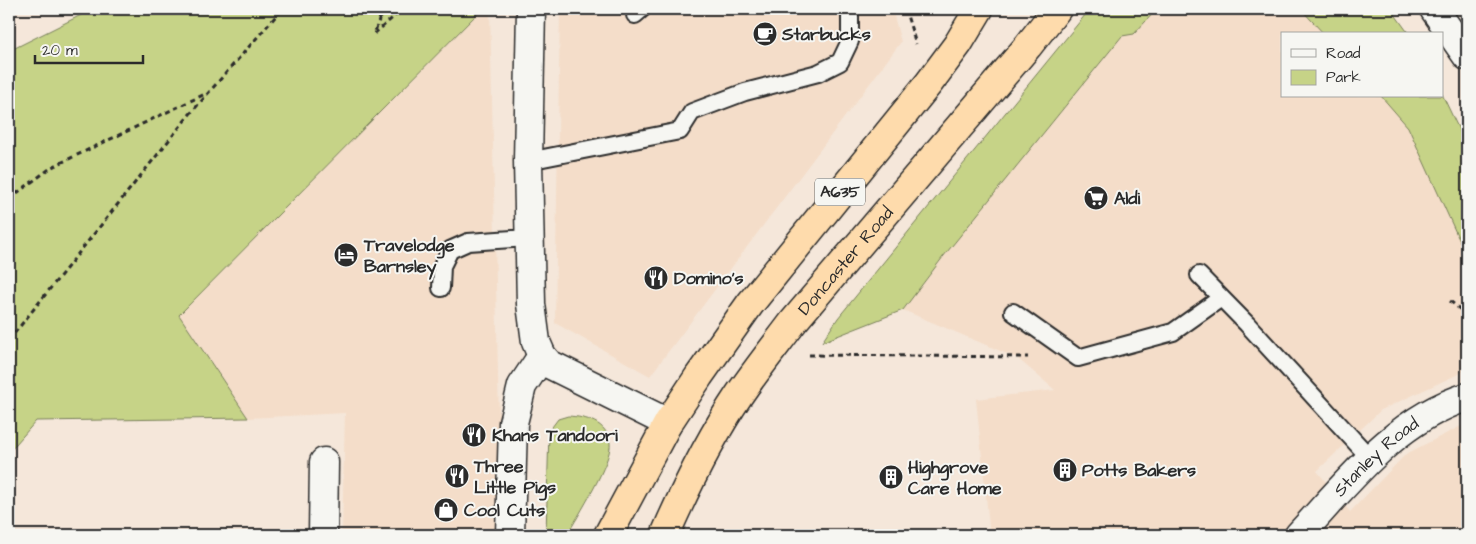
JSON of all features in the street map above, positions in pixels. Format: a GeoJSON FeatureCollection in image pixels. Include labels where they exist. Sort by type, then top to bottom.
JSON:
{"type":"FeatureCollection","features":[{"type":"Feature","properties":{"kind":"highway","name":"A635"},"geometry":{"type":"LineString","coordinates":[[608,535],[668,424],[750,304],[929,83],[958,44],[979,9]]}},
{"type":"Feature","properties":{"kind":"highway","name":"Doncaster Road"},"geometry":{"type":"LineString","coordinates":[[665,535],[696,469],[738,396],[794,321],[1028,46],[1057,9]]}},
{"type":"Feature","properties":{"kind":"street"},"geometry":{"type":"LineString","coordinates":[[532,9],[528,238],[531,304],[536,342],[542,356],[549,364],[668,424]]}},
{"type":"Feature","properties":{"kind":"street"},"geometry":{"type":"LineString","coordinates":[[1434,9],[1467,55]]}},
{"type":"Feature","properties":{"kind":"street"},"geometry":{"type":"LineString","coordinates":[[1459,9],[1467,55]]}},
{"type":"Feature","properties":{"kind":"street"},"geometry":{"type":"LineString","coordinates":[[510,535],[513,423],[522,386],[542,356]]}},
{"type":"Feature","properties":{"kind":"street","name":"Stanley Road"},"geometry":{"type":"LineString","coordinates":[[1299,535],[1370,458],[1408,426],[1448,403],[1467,397]]}},
{"type":"Feature","properties":{"kind":"street"},"geometry":{"type":"LineString","coordinates":[[323,535],[324,462]]}},
{"type":"Feature","properties":{"kind":"lane"},"geometry":{"type":"LineString","coordinates":[[528,161],[680,131],[692,112],[745,92],[818,73],[840,62],[850,41],[850,9]]}},
{"type":"Feature","properties":{"kind":"lane"},"geometry":{"type":"LineString","coordinates":[[441,288],[442,266],[450,250],[468,242],[528,238]]}},
{"type":"Feature","properties":{"kind":"lane"},"geometry":{"type":"LineString","coordinates":[[1199,275],[1370,458]]}},
{"type":"Feature","properties":{"kind":"lane"},"geometry":{"type":"LineString","coordinates":[[1013,312],[1078,358],[1173,332],[1221,298]]}},
{"type":"Feature","properties":{"kind":"path"},"geometry":{"type":"LineString","coordinates":[[9,340],[208,93],[282,9]]}},
{"type":"Feature","properties":{"kind":"path"},"geometry":{"type":"LineString","coordinates":[[383,9],[374,34],[403,9]]}},
{"type":"Feature","properties":{"kind":"path"},"geometry":{"type":"LineString","coordinates":[[9,199],[52,167],[208,93]]}},
{"type":"Feature","properties":{"kind":"path"},"geometry":{"type":"LineString","coordinates":[[1450,301],[1467,315]]}},
{"type":"Feature","properties":{"kind":"path"},"geometry":{"type":"LineString","coordinates":[[769,355],[1078,358]]}},
{"type":"Feature","properties":{"kind":"shaded area"},"geometry":{"type":"Polygon","coordinates":[[[482,9],[490,9],[499,420],[495,535],[342,535],[345,413],[248,418],[179,315],[482,9]]]}},
{"type":"Feature","properties":{"kind":"shaded area"},"geometry":{"type":"Polygon","coordinates":[[[560,9],[892,9],[901,42],[650,376],[555,323],[560,9]]]}},
{"type":"Feature","properties":{"kind":"shaded area"},"geometry":{"type":"Polygon","coordinates":[[[1148,9],[1326,9],[1347,32],[1281,32],[1281,98],[1408,98],[1467,202],[1467,370],[1381,410],[1317,471],[1350,512],[1406,454],[1467,423],[1467,535],[990,535],[976,399],[1055,390],[1017,358],[903,310],[943,257],[1122,36],[1148,9]]]}},
{"type":"Feature","properties":{"kind":"green space"},"geometry":{"type":"Polygon","coordinates":[[[93,9],[482,9],[179,315],[248,418],[36,421],[9,452],[9,51],[93,9]]]}},
{"type":"Feature","properties":{"kind":"green space"},"geometry":{"type":"Polygon","coordinates":[[[1090,9],[1157,9],[1134,34],[1122,36],[943,257],[903,310],[822,342],[838,318],[1090,9]]]}},
{"type":"Feature","properties":{"kind":"green space"},"geometry":{"type":"Polygon","coordinates":[[[1301,9],[1391,9],[1408,32],[1322,32],[1301,9]]]}},
{"type":"Feature","properties":{"kind":"green space"},"geometry":{"type":"Polygon","coordinates":[[[1383,98],[1444,98],[1461,134],[1467,153],[1467,257],[1408,127],[1383,98]]]}},
{"type":"Feature","properties":{"kind":"green space"},"geometry":{"type":"Polygon","coordinates":[[[568,416],[588,419],[600,425],[608,436],[610,443],[609,451],[606,462],[593,489],[567,535],[546,535],[549,431],[558,419],[568,416]]]}},
{"type":"Feature","properties":{"kind":"place","name":"Starbucks"},"geometry":{"type":"Point","coordinates":[765,34]}},
{"type":"Feature","properties":{"kind":"place","name":"Aldi"},"geometry":{"type":"Point","coordinates":[1096,198]}},
{"type":"Feature","properties":{"kind":"place","name":"Travelodge Barnsley"},"geometry":{"type":"Point","coordinates":[346,255]}},
{"type":"Feature","properties":{"kind":"place","name":"Domino's"},"geometry":{"type":"Point","coordinates":[656,278]}},
{"type":"Feature","properties":{"kind":"place","name":"Khans Tandoori"},"geometry":{"type":"Point","coordinates":[474,435]}},
{"type":"Feature","properties":{"kind":"place","name":"Potts Bakers"},"geometry":{"type":"Point","coordinates":[1065,470]}},
{"type":"Feature","properties":{"kind":"place","name":"Three Little Pigs"},"geometry":{"type":"Point","coordinates":[457,476]}},
{"type":"Feature","properties":{"kind":"place","name":"Highgrove Care Home"},"geometry":{"type":"Point","coordinates":[891,477]}},
{"type":"Feature","properties":{"kind":"place","name":"Cool Cuts"},"geometry":{"type":"Point","coordinates":[446,510]}}]}
